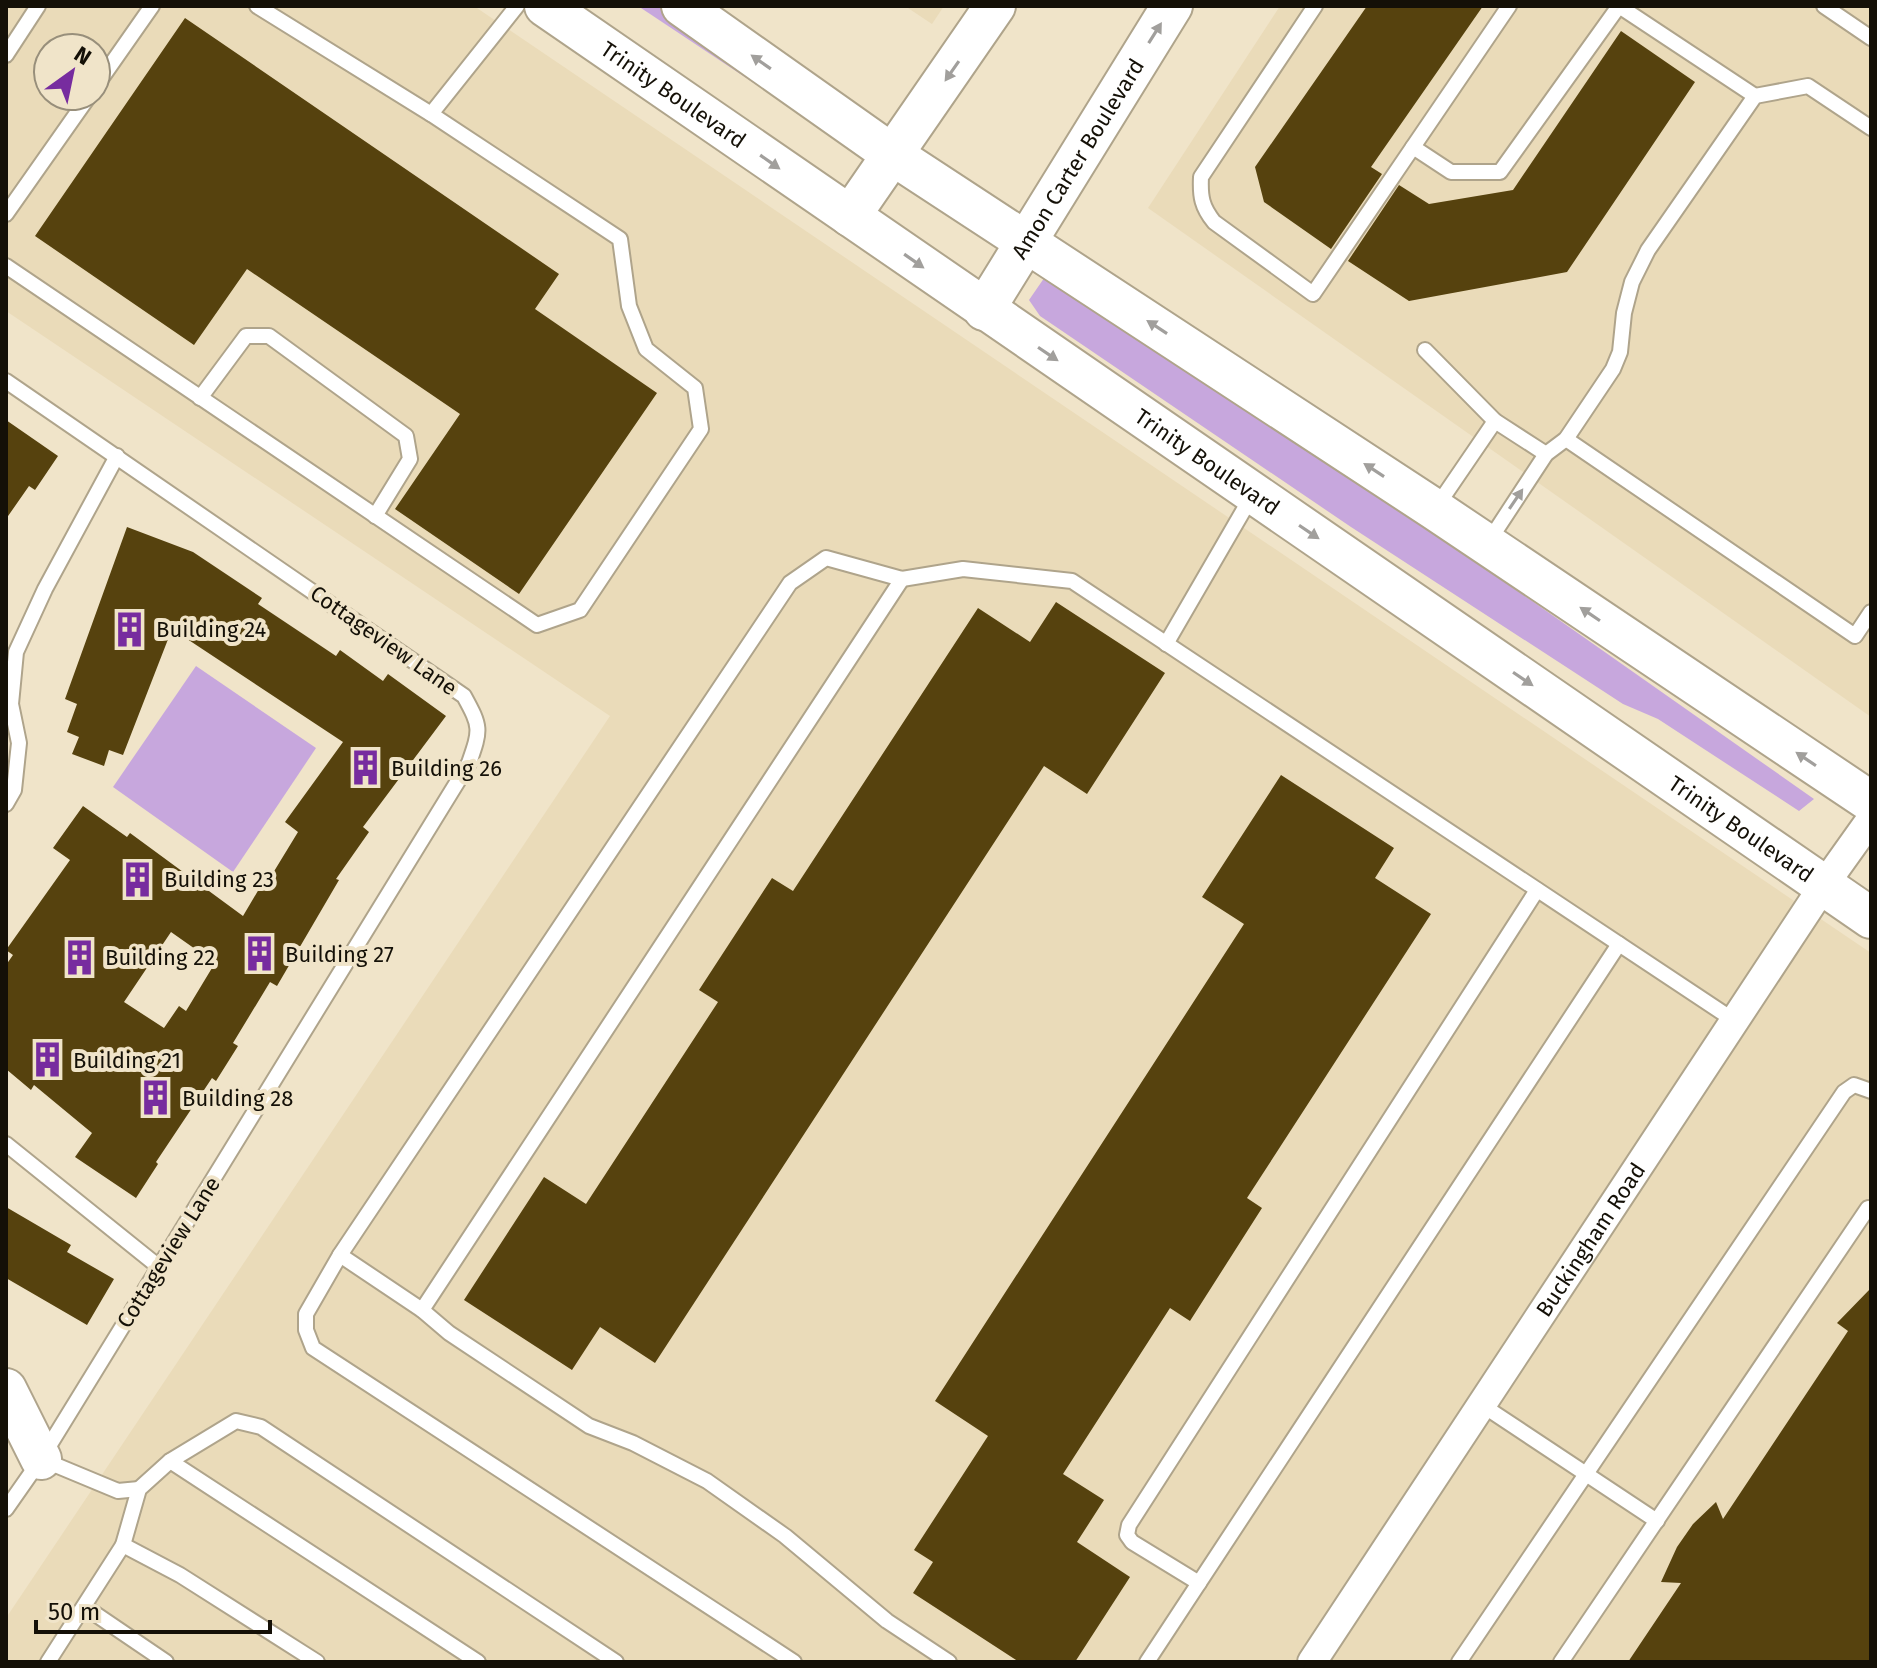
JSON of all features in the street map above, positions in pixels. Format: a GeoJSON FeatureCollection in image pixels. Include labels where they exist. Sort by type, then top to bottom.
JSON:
{"type":"FeatureCollection","features":[{"type":"Feature","properties":{"kind":"main road","name":"Trinity Boulevard"},"geometry":{"type":"LineString","coordinates":[[545,6],[1871,918]]}},
{"type":"Feature","properties":{"kind":"main road"},"geometry":{"type":"LineString","coordinates":[[682,6],[893,155],[1434,509],[1871,802]]}},
{"type":"Feature","properties":{"kind":"main road"},"geometry":{"type":"LineString","coordinates":[[850,216],[995,6]]}},
{"type":"Feature","properties":{"kind":"main road","name":"Amon Carter Boulevard"},"geometry":{"type":"LineString","coordinates":[[984,310],[1172,6]]}},
{"type":"Feature","properties":{"kind":"main road"},"geometry":{"type":"LineString","coordinates":[[6,1389],[24,1452]]}},
{"type":"Feature","properties":{"kind":"street","name":"Buckingham Road"},"geometry":{"type":"LineString","coordinates":[[1312,1662],[1824,885],[1871,819]]}},
{"type":"Feature","properties":{"kind":"lane"},"geometry":{"type":"LineString","coordinates":[[6,55],[38,6]]}},
{"type":"Feature","properties":{"kind":"lane"},"geometry":{"type":"LineString","coordinates":[[112,63],[152,6]]}},
{"type":"Feature","properties":{"kind":"lane"},"geometry":{"type":"LineString","coordinates":[[6,266],[537,625],[580,610],[701,429],[695,388],[646,349],[629,306],[620,239],[431,114],[257,6]]}},
{"type":"Feature","properties":{"kind":"lane"},"geometry":{"type":"LineString","coordinates":[[431,114],[517,6]]}},
{"type":"Feature","properties":{"kind":"lane"},"geometry":{"type":"LineString","coordinates":[[1315,6],[1201,177],[1202,207],[1214,222],[1313,294],[1509,6]]}},
{"type":"Feature","properties":{"kind":"lane"},"geometry":{"type":"LineString","coordinates":[[1413,147],[1451,172],[1500,172],[1619,6],[1755,96],[1808,86],[1871,128]]}},
{"type":"Feature","properties":{"kind":"lane"},"geometry":{"type":"LineString","coordinates":[[1824,6],[1871,38]]}},
{"type":"Feature","properties":{"kind":"lane"},"geometry":{"type":"LineString","coordinates":[[1486,545],[1546,454],[1566,439],[1613,369],[1620,352],[1624,313],[1632,282],[1648,250],[1755,96]]}},
{"type":"Feature","properties":{"kind":"lane"},"geometry":{"type":"LineString","coordinates":[[6,214],[78,112]]}},
{"type":"Feature","properties":{"kind":"lane"},"geometry":{"type":"LineString","coordinates":[[200,398],[246,336],[269,336],[406,436],[410,459],[375,516]]}},
{"type":"Feature","properties":{"kind":"lane"},"geometry":{"type":"LineString","coordinates":[[1425,350],[1495,421],[1546,454]]}},
{"type":"Feature","properties":{"kind":"lane","name":"Cottageview Lane"},"geometry":{"type":"LineString","coordinates":[[6,381],[464,696],[479,722],[469,763],[159,1267],[24,1452],[6,1509]]}},
{"type":"Feature","properties":{"kind":"lane"},"geometry":{"type":"LineString","coordinates":[[1434,509],[1495,421]]}},
{"type":"Feature","properties":{"kind":"lane"},"geometry":{"type":"LineString","coordinates":[[1566,439],[1855,636],[1871,612]]}},
{"type":"Feature","properties":{"kind":"lane"},"geometry":{"type":"LineString","coordinates":[[6,804],[14,790],[19,743],[11,704],[16,652],[45,589],[117,456]]}},
{"type":"Feature","properties":{"kind":"lane"},"geometry":{"type":"LineString","coordinates":[[1166,644],[1253,494]]}},
{"type":"Feature","properties":{"kind":"lane"},"geometry":{"type":"LineString","coordinates":[[794,1662],[313,1348],[306,1330],[306,1314],[340,1255],[790,583],[826,558],[902,579],[963,569],[1072,581],[1735,1021]]}},
{"type":"Feature","properties":{"kind":"lane"},"geometry":{"type":"LineString","coordinates":[[422,1310],[902,579]]}},
{"type":"Feature","properties":{"kind":"lane"},"geometry":{"type":"LineString","coordinates":[[1199,1583],[1132,1542],[1127,1535],[1129,1525],[1537,890]]}},
{"type":"Feature","properties":{"kind":"lane"},"geometry":{"type":"LineString","coordinates":[[1147,1662],[1619,944]]}},
{"type":"Feature","properties":{"kind":"lane"},"geometry":{"type":"LineString","coordinates":[[1459,1662],[1844,1092],[1854,1085],[1871,1091]]}},
{"type":"Feature","properties":{"kind":"lane"},"geometry":{"type":"LineString","coordinates":[[6,1144],[159,1267]]}},
{"type":"Feature","properties":{"kind":"lane"},"geometry":{"type":"LineString","coordinates":[[1561,1662],[1870,1207]]}},
{"type":"Feature","properties":{"kind":"lane"},"geometry":{"type":"LineString","coordinates":[[340,1255],[422,1310],[449,1333],[589,1426],[633,1443],[707,1481],[785,1536],[887,1621],[949,1662]]}},
{"type":"Feature","properties":{"kind":"lane"},"geometry":{"type":"LineString","coordinates":[[1482,1405],[1657,1521]]}},
{"type":"Feature","properties":{"kind":"lane"},"geometry":{"type":"LineString","coordinates":[[48,1662],[123,1545],[139,1489],[170,1461],[236,1421],[261,1427],[616,1662]]}},
{"type":"Feature","properties":{"kind":"lane"},"geometry":{"type":"LineString","coordinates":[[24,1452],[118,1491],[139,1489]]}},
{"type":"Feature","properties":{"kind":"lane"},"geometry":{"type":"LineString","coordinates":[[170,1461],[478,1662]]}},
{"type":"Feature","properties":{"kind":"lane"},"geometry":{"type":"LineString","coordinates":[[123,1545],[180,1575],[317,1662]]}},
{"type":"Feature","properties":{"kind":"lane"},"geometry":{"type":"LineString","coordinates":[[85,1607],[166,1662]]}},
{"type":"Feature","properties":{"kind":"shaded area"},"geometry":{"type":"Polygon","coordinates":[[[6,6],[474,6],[1871,953],[1871,1662],[6,1662],[6,1618],[610,716],[6,311],[6,6]]]}},
{"type":"Feature","properties":{"kind":"shaded area"},"geometry":{"type":"Polygon","coordinates":[[[638,6],[659,6],[841,132],[838,139],[638,6]]]}},
{"type":"Feature","properties":{"kind":"shaded area"},"geometry":{"type":"Polygon","coordinates":[[[905,6],[944,6],[932,24],[905,6]]]}},
{"type":"Feature","properties":{"kind":"shaded area"},"geometry":{"type":"Polygon","coordinates":[[[1280,6],[1871,6],[1871,717],[1148,208],[1280,6]]]}},
{"type":"Feature","properties":{"kind":"shaded area"},"geometry":{"type":"Polygon","coordinates":[[[1049,271],[1535,603],[1814,799],[1799,811],[1658,719],[1623,704],[1351,527],[1040,316],[1029,300],[1049,271]]]}},
{"type":"Feature","properties":{"kind":"shaded area"},"geometry":{"type":"Polygon","coordinates":[[[196,666],[316,748],[233,872],[113,787],[196,666]]]}},
{"type":"Feature","properties":{"kind":"building"},"geometry":{"type":"Polygon","coordinates":[[[1367,6],[1483,6],[1371,167],[1382,174],[1331,249],[1264,202],[1255,167],[1367,6]]]}},
{"type":"Feature","properties":{"kind":"building"},"geometry":{"type":"Polygon","coordinates":[[[185,18],[559,274],[535,309],[657,393],[519,594],[395,509],[460,414],[247,269],[194,345],[35,236],[185,18]]]}},
{"type":"Feature","properties":{"kind":"building"},"geometry":{"type":"Polygon","coordinates":[[[1621,31],[1695,82],[1567,272],[1409,301],[1348,261],[1399,185],[1429,204],[1513,190],[1621,31]]]}},
{"type":"Feature","properties":{"kind":"building"},"geometry":{"type":"Polygon","coordinates":[[[6,420],[58,456],[35,490],[29,486],[6,519],[6,420]]]}},
{"type":"Feature","properties":{"kind":"building"},"geometry":{"type":"Polygon","coordinates":[[[127,527],[193,552],[262,598],[258,604],[336,656],[340,650],[383,681],[388,674],[446,716],[363,827],[369,832],[336,879],[339,880],[277,986],[270,982],[233,1043],[238,1046],[216,1081],[212,1078],[136,1198],[75,1157],[92,1133],[34,1085],[31,1090],[6,1069],[6,965],[13,955],[6,950],[70,860],[53,848],[83,806],[127,837],[130,833],[243,916],[298,832],[285,822],[343,742],[172,629],[123,755],[109,750],[104,766],[72,754],[79,737],[67,732],[77,704],[65,699],[127,527]],[[171,932],[124,1002],[164,1028],[179,1006],[186,1011],[215,963],[171,932]]]}},
{"type":"Feature","properties":{"kind":"building"},"geometry":{"type":"Polygon","coordinates":[[[1056,602],[1165,673],[1087,794],[1044,766],[655,1363],[600,1327],[572,1370],[464,1300],[544,1177],[586,1204],[718,1002],[699,990],[772,878],[793,891],[978,608],[1030,642],[1056,602]]]}},
{"type":"Feature","properties":{"kind":"building"},"geometry":{"type":"Polygon","coordinates":[[[1281,775],[1394,848],[1375,878],[1431,914],[1247,1198],[1262,1208],[1190,1321],[1170,1308],[1063,1474],[1104,1500],[1077,1542],[1130,1577],[1075,1662],[1019,1662],[913,1593],[933,1562],[914,1550],[988,1436],[935,1401],[1244,924],[1202,897],[1281,775]]]}},
{"type":"Feature","properties":{"kind":"building"},"geometry":{"type":"Polygon","coordinates":[[[6,1207],[71,1245],[67,1252],[114,1279],[87,1325],[6,1278],[6,1207]]]}},
{"type":"Feature","properties":{"kind":"building"},"geometry":{"type":"Polygon","coordinates":[[[1871,1288],[1871,1662],[1628,1662],[1681,1583],[1661,1582],[1677,1547],[1693,1524],[1716,1502],[1723,1519],[1848,1331],[1837,1323],[1871,1288]]]}},
{"type":"Feature","properties":{"kind":"place","name":"Building 24"},"geometry":{"type":"Point","coordinates":[130,629]}},
{"type":"Feature","properties":{"kind":"place","name":"Building 26"},"geometry":{"type":"Point","coordinates":[365,768]}},
{"type":"Feature","properties":{"kind":"place","name":"Building 23"},"geometry":{"type":"Point","coordinates":[138,879]}},
{"type":"Feature","properties":{"kind":"place","name":"Building 27"},"geometry":{"type":"Point","coordinates":[259,954]}},
{"type":"Feature","properties":{"kind":"place","name":"Building 22"},"geometry":{"type":"Point","coordinates":[79,957]}},
{"type":"Feature","properties":{"kind":"place","name":"Building 21"},"geometry":{"type":"Point","coordinates":[47,1060]}},
{"type":"Feature","properties":{"kind":"place","name":"Building 28"},"geometry":{"type":"Point","coordinates":[156,1098]}}]}
